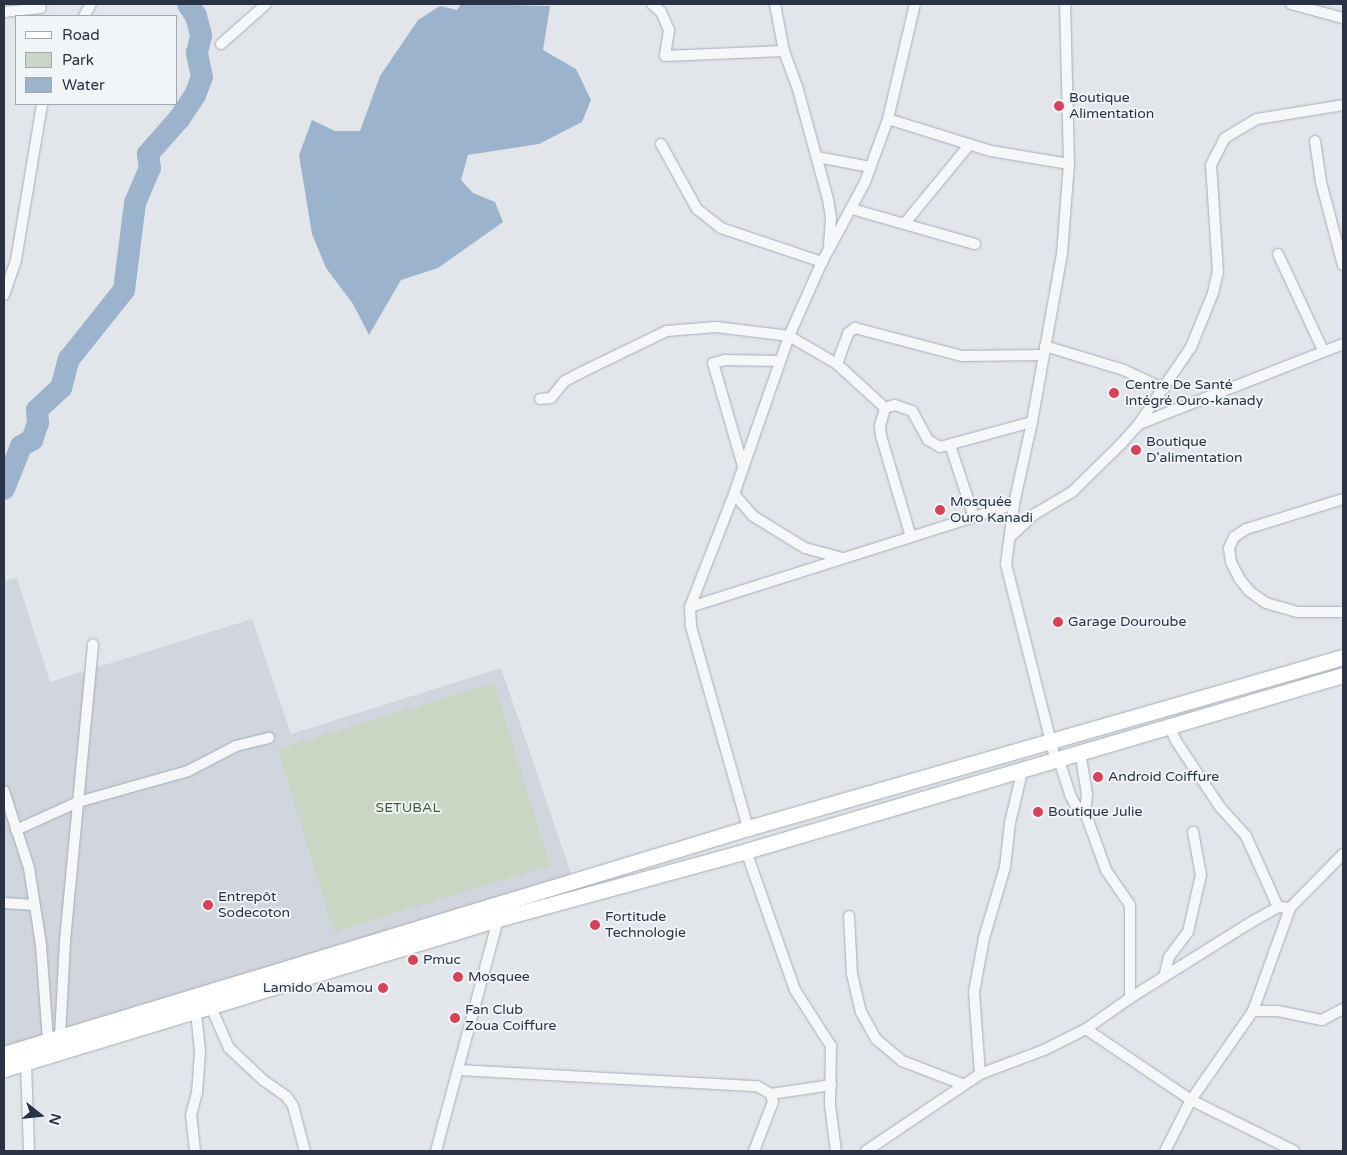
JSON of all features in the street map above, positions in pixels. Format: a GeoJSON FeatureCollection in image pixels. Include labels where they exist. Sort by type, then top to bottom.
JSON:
{"type":"FeatureCollection","features":[{"type":"Feature","properties":{"kind":"main road"},"geometry":{"type":"LineString","coordinates":[[4,1054],[748,828],[1343,657]]}},
{"type":"Feature","properties":{"kind":"main road"},"geometry":{"type":"LineString","coordinates":[[4,1069],[26,1064],[498,919],[746,851],[1056,758],[1343,675]]}},
{"type":"Feature","properties":{"kind":"street"},"geometry":{"type":"LineString","coordinates":[[85,15],[91,4]]}},
{"type":"Feature","properties":{"kind":"street"},"geometry":{"type":"LineString","coordinates":[[220,44],[266,4]]}},
{"type":"Feature","properties":{"kind":"street"},"geometry":{"type":"LineString","coordinates":[[652,4],[661,12],[669,30],[665,56],[784,51]]}},
{"type":"Feature","properties":{"kind":"street"},"geometry":{"type":"LineString","coordinates":[[775,4],[784,51],[817,157],[831,217],[829,248]]}},
{"type":"Feature","properties":{"kind":"street"},"geometry":{"type":"LineString","coordinates":[[748,828],[691,626],[690,608],[734,494],[789,336],[822,262],[852,209],[888,119],[915,4]]}},
{"type":"Feature","properties":{"kind":"street"},"geometry":{"type":"LineString","coordinates":[[1065,4],[1069,164],[1062,254],[1032,422],[1014,504],[1006,564],[1008,578],[1047,720],[1050,742],[1070,795],[1076,806],[1085,812]]}},
{"type":"Feature","properties":{"kind":"street"},"geometry":{"type":"LineString","coordinates":[[1291,4],[1343,18]]}},
{"type":"Feature","properties":{"kind":"street"},"geometry":{"type":"LineString","coordinates":[[4,12],[41,9]]}},
{"type":"Feature","properties":{"kind":"street"},"geometry":{"type":"LineString","coordinates":[[4,295],[16,260],[42,105]]}},
{"type":"Feature","properties":{"kind":"street"},"geometry":{"type":"LineString","coordinates":[[1010,536],[1035,514],[1072,492],[1138,425],[1191,347],[1214,293],[1218,256],[1211,182],[1216,152],[1225,138],[1256,118],[1343,105]]}},
{"type":"Feature","properties":{"kind":"street"},"geometry":{"type":"LineString","coordinates":[[888,119],[992,151],[1069,164]]}},
{"type":"Feature","properties":{"kind":"street"},"geometry":{"type":"LineString","coordinates":[[1315,141],[1321,182],[1340,244],[1343,265]]}},
{"type":"Feature","properties":{"kind":"street"},"geometry":{"type":"LineString","coordinates":[[661,144],[697,209],[721,228],[822,262]]}},
{"type":"Feature","properties":{"kind":"street"},"geometry":{"type":"LineString","coordinates":[[905,223],[970,144]]}},
{"type":"Feature","properties":{"kind":"street"},"geometry":{"type":"LineString","coordinates":[[817,157],[870,167]]}},
{"type":"Feature","properties":{"kind":"street"},"geometry":{"type":"LineString","coordinates":[[852,209],[975,244]]}},
{"type":"Feature","properties":{"kind":"street"},"geometry":{"type":"LineString","coordinates":[[1278,254],[1324,352]]}},
{"type":"Feature","properties":{"kind":"street"},"geometry":{"type":"LineString","coordinates":[[540,399],[551,398],[565,381],[667,331],[716,326],[789,336],[837,364],[885,408]]}},
{"type":"Feature","properties":{"kind":"street"},"geometry":{"type":"LineString","coordinates":[[837,364],[848,333],[855,328],[962,356],[1044,351],[1124,370],[1164,389]]}},
{"type":"Feature","properties":{"kind":"street"},"geometry":{"type":"LineString","coordinates":[[1138,425],[1343,344]]}},
{"type":"Feature","properties":{"kind":"street"},"geometry":{"type":"LineString","coordinates":[[743,466],[713,363],[725,360],[780,361]]}},
{"type":"Feature","properties":{"kind":"street"},"geometry":{"type":"LineString","coordinates":[[885,408],[895,405],[912,411],[934,446],[950,444],[1032,422]]}},
{"type":"Feature","properties":{"kind":"street"},"geometry":{"type":"LineString","coordinates":[[885,408],[880,426],[882,436],[911,537]]}},
{"type":"Feature","properties":{"kind":"street"},"geometry":{"type":"LineString","coordinates":[[950,444],[974,517]]}},
{"type":"Feature","properties":{"kind":"street"},"geometry":{"type":"LineString","coordinates":[[734,494],[753,516],[805,548],[844,559]]}},
{"type":"Feature","properties":{"kind":"street"},"geometry":{"type":"LineString","coordinates":[[1343,499],[1246,529],[1234,537],[1229,548],[1231,562],[1239,578],[1249,591],[1266,603],[1291,611],[1343,612]]}},
{"type":"Feature","properties":{"kind":"street"},"geometry":{"type":"LineString","coordinates":[[690,608],[1014,504]]}},
{"type":"Feature","properties":{"kind":"street"},"geometry":{"type":"LineString","coordinates":[[54,1039],[92,644]]}},
{"type":"Feature","properties":{"kind":"street"},"geometry":{"type":"LineString","coordinates":[[1169,725],[1176,741],[1220,807],[1246,836],[1278,907]]}},
{"type":"Feature","properties":{"kind":"street"},"geometry":{"type":"LineString","coordinates":[[16,830],[78,802],[188,771],[236,746],[269,738]]}},
{"type":"Feature","properties":{"kind":"street"},"geometry":{"type":"LineString","coordinates":[[1080,751],[1087,794],[1085,812],[1106,870],[1130,905],[1130,998]]}},
{"type":"Feature","properties":{"kind":"street"},"geometry":{"type":"LineString","coordinates":[[980,1074],[974,992],[984,938],[1001,885],[1010,823],[1023,768]]}},
{"type":"Feature","properties":{"kind":"street"},"geometry":{"type":"LineString","coordinates":[[4,791],[28,868],[54,1039]]}},
{"type":"Feature","properties":{"kind":"street"},"geometry":{"type":"LineString","coordinates":[[1164,977],[1169,957],[1188,932],[1201,875],[1193,832]]}},
{"type":"Feature","properties":{"kind":"street"},"geometry":{"type":"LineString","coordinates":[[746,851],[795,990],[830,1046],[830,1105],[836,1151]]}},
{"type":"Feature","properties":{"kind":"street"},"geometry":{"type":"LineString","coordinates":[[1165,1151],[1192,1100],[1253,1011],[1290,908],[1343,854]]}},
{"type":"Feature","properties":{"kind":"street"},"geometry":{"type":"LineString","coordinates":[[4,903],[34,905]]}},
{"type":"Feature","properties":{"kind":"street"},"geometry":{"type":"LineString","coordinates":[[866,1151],[962,1084],[980,1074],[1044,1050],[1086,1029],[1130,998],[1278,907],[1290,908]]}},
{"type":"Feature","properties":{"kind":"street"},"geometry":{"type":"LineString","coordinates":[[849,916],[852,974],[861,1012],[876,1039],[902,1061],[962,1084]]}},
{"type":"Feature","properties":{"kind":"street"},"geometry":{"type":"LineString","coordinates":[[436,1151],[498,919]]}},
{"type":"Feature","properties":{"kind":"street"},"geometry":{"type":"LineString","coordinates":[[211,1007],[229,1048],[263,1080],[284,1092],[290,1102],[305,1151]]}},
{"type":"Feature","properties":{"kind":"street"},"geometry":{"type":"LineString","coordinates":[[1253,1011],[1278,1011],[1322,1020],[1343,1009]]}},
{"type":"Feature","properties":{"kind":"street"},"geometry":{"type":"LineString","coordinates":[[195,1151],[191,1114],[197,1092],[200,1052],[196,1012]]}},
{"type":"Feature","properties":{"kind":"street"},"geometry":{"type":"LineString","coordinates":[[1086,1029],[1192,1100],[1294,1151]]}},
{"type":"Feature","properties":{"kind":"street"},"geometry":{"type":"LineString","coordinates":[[26,1064],[29,1151]]}},
{"type":"Feature","properties":{"kind":"street"},"geometry":{"type":"LineString","coordinates":[[458,1070],[733,1082],[757,1086],[771,1094],[831,1085]]}},
{"type":"Feature","properties":{"kind":"street"},"geometry":{"type":"LineString","coordinates":[[754,1151],[769,1116],[773,1102],[771,1094]]}},
{"type":"Feature","properties":{"kind":"shaded area"},"geometry":{"type":"Polygon","coordinates":[[[17,578],[50,682],[252,619],[291,734],[501,668],[575,885],[4,1059],[4,581],[17,578]]]}},
{"type":"Feature","properties":{"kind":"green space","name":"SETUBAL"},"geometry":{"type":"Polygon","coordinates":[[[494,683],[550,866],[334,932],[278,749],[494,683]]]}},
{"type":"Feature","properties":{"kind":"water"},"geometry":{"type":"Polygon","coordinates":[[[461,4],[550,6],[543,50],[576,69],[591,100],[582,122],[539,144],[468,155],[461,180],[473,193],[495,202],[503,222],[438,268],[401,280],[369,335],[353,304],[326,268],[312,234],[299,155],[312,120],[335,131],[360,131],[380,76],[418,20],[440,6],[457,10],[461,4]]]}},
{"type":"Feature","properties":{"kind":"waterway"},"geometry":{"type":"LineString","coordinates":[[4,489],[21,446],[32,440],[38,423],[37,410],[61,388],[69,359],[124,290],[135,203],[150,168],[148,154],[179,119],[195,95],[202,77],[197,53],[201,35],[196,16],[188,4]]}},
{"type":"Feature","properties":{"kind":"place","name":"Boutique Alimentation"},"geometry":{"type":"Point","coordinates":[1059,106]}},
{"type":"Feature","properties":{"kind":"place","name":"Centre De Santé Intégré Ouro-kanady"},"geometry":{"type":"Point","coordinates":[1114,393]}},
{"type":"Feature","properties":{"kind":"place","name":"Boutique D'alimentation"},"geometry":{"type":"Point","coordinates":[1136,450]}},
{"type":"Feature","properties":{"kind":"place","name":"Mosquée Ouro Kanadi"},"geometry":{"type":"Point","coordinates":[940,510]}},
{"type":"Feature","properties":{"kind":"place","name":"Garage Douroube"},"geometry":{"type":"Point","coordinates":[1058,622]}},
{"type":"Feature","properties":{"kind":"place","name":"Android Coiffure"},"geometry":{"type":"Point","coordinates":[1098,777]}},
{"type":"Feature","properties":{"kind":"place","name":"Boutique Julie"},"geometry":{"type":"Point","coordinates":[1038,812]}},
{"type":"Feature","properties":{"kind":"place","name":"Entrepôt Sodecoton"},"geometry":{"type":"Point","coordinates":[208,905]}},
{"type":"Feature","properties":{"kind":"place","name":"Fortitude Technologie"},"geometry":{"type":"Point","coordinates":[595,925]}},
{"type":"Feature","properties":{"kind":"place","name":"Pmuc"},"geometry":{"type":"Point","coordinates":[413,960]}},
{"type":"Feature","properties":{"kind":"place","name":"Mosquee"},"geometry":{"type":"Point","coordinates":[458,977]}},
{"type":"Feature","properties":{"kind":"place","name":"Lamido Abamou"},"geometry":{"type":"Point","coordinates":[383,988]}},
{"type":"Feature","properties":{"kind":"place","name":"Fan Club Zoua Coiffure"},"geometry":{"type":"Point","coordinates":[455,1018]}}]}
